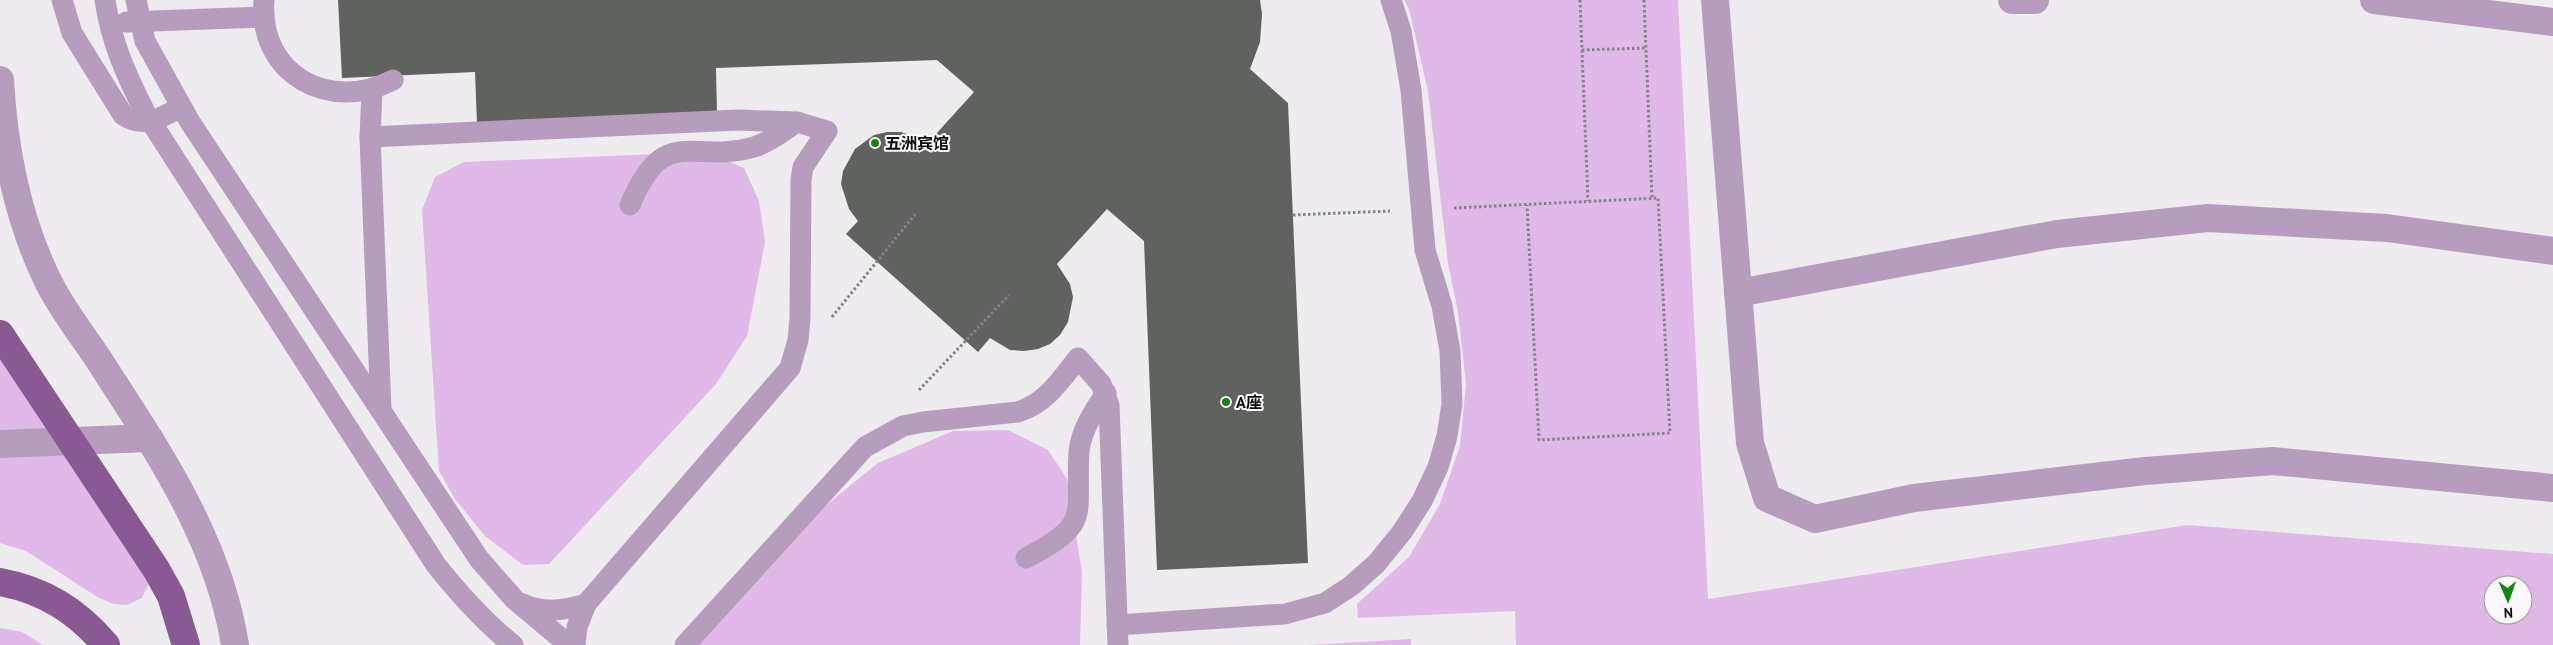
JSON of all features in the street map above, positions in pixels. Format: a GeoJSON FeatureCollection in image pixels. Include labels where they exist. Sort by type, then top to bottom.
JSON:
{"type":"FeatureCollection","features":[{"type":"Feature","properties":{"kind":"main road"},"geometry":{"type":"LineString","coordinates":[[0,334],[156,569],[171,596],[186,645]]}},
{"type":"Feature","properties":{"kind":"main road"},"geometry":{"type":"LineString","coordinates":[[0,582],[42,593],[66,607],[92,629],[106,645]]}},
{"type":"Feature","properties":{"kind":"street"},"geometry":{"type":"LineString","coordinates":[[1715,0],[1750,443],[1767,498],[1815,519],[1914,498],[2145,471],[2272,461],[2553,488]]}},
{"type":"Feature","properties":{"kind":"street"},"geometry":{"type":"LineString","coordinates":[[2012,0],[2035,0]]}},
{"type":"Feature","properties":{"kind":"street"},"geometry":{"type":"LineString","coordinates":[[2374,0],[2553,22]]}},
{"type":"Feature","properties":{"kind":"street"},"geometry":{"type":"LineString","coordinates":[[0,80],[5,145],[14,188],[28,236],[48,282],[174,477],[202,536],[220,587],[235,645]]}},
{"type":"Feature","properties":{"kind":"street"},"geometry":{"type":"LineString","coordinates":[[1738,292],[2057,234],[2208,218],[2386,228],[2553,251]]}},
{"type":"Feature","properties":{"kind":"street"},"geometry":{"type":"LineString","coordinates":[[0,444],[149,438]]}},
{"type":"Feature","properties":{"kind":"lane"},"geometry":{"type":"LineString","coordinates":[[62,0],[76,41],[123,115],[136,121],[152,122],[181,107]]}},
{"type":"Feature","properties":{"kind":"lane"},"geometry":{"type":"LineString","coordinates":[[105,0],[108,23],[129,80],[152,122],[436,566],[490,627],[513,645]]}},
{"type":"Feature","properties":{"kind":"lane"},"geometry":{"type":"LineString","coordinates":[[136,0],[145,41],[181,107],[479,559],[515,600],[570,645]]}},
{"type":"Feature","properties":{"kind":"lane"},"geometry":{"type":"LineString","coordinates":[[685,645],[865,447],[886,434],[910,425],[1011,413],[1030,408],[1050,394],[1078,358],[1093,373],[1106,393],[1109,405],[1118,635],[1285,614],[1325,603],[1351,586],[1376,564],[1402,532],[1422,502],[1438,467],[1447,436],[1452,404],[1452,373],[1447,327],[1425,250],[1411,90],[1402,32],[1391,0]]}},
{"type":"Feature","properties":{"kind":"lane"},"geometry":{"type":"LineString","coordinates":[[108,23],[140,22],[264,8],[268,38],[278,56],[292,73],[300,79],[319,89],[351,93],[372,90],[393,80]]}},
{"type":"Feature","properties":{"kind":"lane"},"geometry":{"type":"LineString","coordinates":[[372,90],[370,137],[382,410]]}},
{"type":"Feature","properties":{"kind":"lane"},"geometry":{"type":"LineString","coordinates":[[370,137],[738,120],[797,122],[827,131],[804,167],[801,180],[799,197],[800,318],[798,340],[790,368],[586,604],[577,627],[575,645]]}},
{"type":"Feature","properties":{"kind":"lane"},"geometry":{"type":"LineString","coordinates":[[630,205],[646,175],[658,159],[668,154],[680,151],[752,148],[767,142],[797,122]]}},
{"type":"Feature","properties":{"kind":"lane"},"geometry":{"type":"LineString","coordinates":[[1026,558],[1055,542],[1068,532],[1075,521],[1080,491],[1079,452],[1082,436],[1089,419],[1106,393]]}},
{"type":"Feature","properties":{"kind":"lane"},"geometry":{"type":"LineString","coordinates":[[515,600],[529,607],[554,611],[586,604]]}},
{"type":"Feature","properties":{"kind":"path"},"geometry":{"type":"LineString","coordinates":[[1580,0],[1588,201]]}},
{"type":"Feature","properties":{"kind":"path"},"geometry":{"type":"LineString","coordinates":[[1644,0],[1652,198]]}},
{"type":"Feature","properties":{"kind":"path"},"geometry":{"type":"LineString","coordinates":[[1582,50],[1646,48]]}},
{"type":"Feature","properties":{"kind":"path"},"geometry":{"type":"LineString","coordinates":[[1293,215],[1658,198],[1670,433],[1539,440],[1527,205]]}},
{"type":"Feature","properties":{"kind":"path"},"geometry":{"type":"LineString","coordinates":[[826,324],[917,212]]}},
{"type":"Feature","properties":{"kind":"path"},"geometry":{"type":"LineString","coordinates":[[913,396],[1009,295]]}},
{"type":"Feature","properties":{"kind":"shaded area"},"geometry":{"type":"Polygon","coordinates":[[[1404,0],[1678,0],[1708,599],[2188,525],[2553,554],[2553,645],[1516,645],[1515,611],[1358,618],[1357,604],[1409,557],[1440,504],[1460,446],[1466,384],[1458,312],[1448,263],[1428,91],[1409,9],[1404,0]]]}},
{"type":"Feature","properties":{"kind":"shaded area"},"geometry":{"type":"Polygon","coordinates":[[[705,152],[744,168],[759,201],[765,242],[747,336],[716,384],[549,564],[523,565],[485,536],[455,499],[439,471],[422,210],[435,177],[464,162],[705,152]]]}},
{"type":"Feature","properties":{"kind":"shaded area"},"geometry":{"type":"Polygon","coordinates":[[[0,357],[145,571],[148,585],[142,598],[127,605],[114,604],[99,598],[26,551],[0,543],[0,357]]]}},
{"type":"Feature","properties":{"kind":"shaded area"},"geometry":{"type":"Polygon","coordinates":[[[1008,430],[1048,450],[1067,479],[1082,572],[1080,645],[698,645],[814,515],[878,463],[953,431],[1008,430]]]}},
{"type":"Feature","properties":{"kind":"shaded area"},"geometry":{"type":"Polygon","coordinates":[[[0,628],[22,632],[43,645],[0,645],[0,628]]]}},
{"type":"Feature","properties":{"kind":"shaded area"},"geometry":{"type":"Polygon","coordinates":[[[1411,639],[1411,645],[1309,645],[1411,639]]]}},
{"type":"Feature","properties":{"kind":"building","name":"A座"},"geometry":{"type":"Polygon","coordinates":[[[338,0],[1260,0],[1262,14],[1260,42],[1250,69],[1288,103],[1308,563],[1157,570],[1144,241],[1107,209],[1057,264],[1070,284],[1073,297],[1068,322],[1060,335],[1050,344],[1038,349],[1024,351],[1010,350],[990,338],[978,352],[846,234],[858,221],[849,209],[841,184],[843,171],[855,149],[874,135],[887,132],[901,132],[927,144],[974,92],[937,60],[716,68],[717,115],[477,124],[475,72],[342,78],[338,0]]]}},
{"type":"Feature","properties":{"kind":"place","name":"五洲宾馆"},"geometry":{"type":"Point","coordinates":[875,143]}},
{"type":"Feature","properties":{"kind":"place","name":"A座"},"geometry":{"type":"Point","coordinates":[1226,402]}}]}
